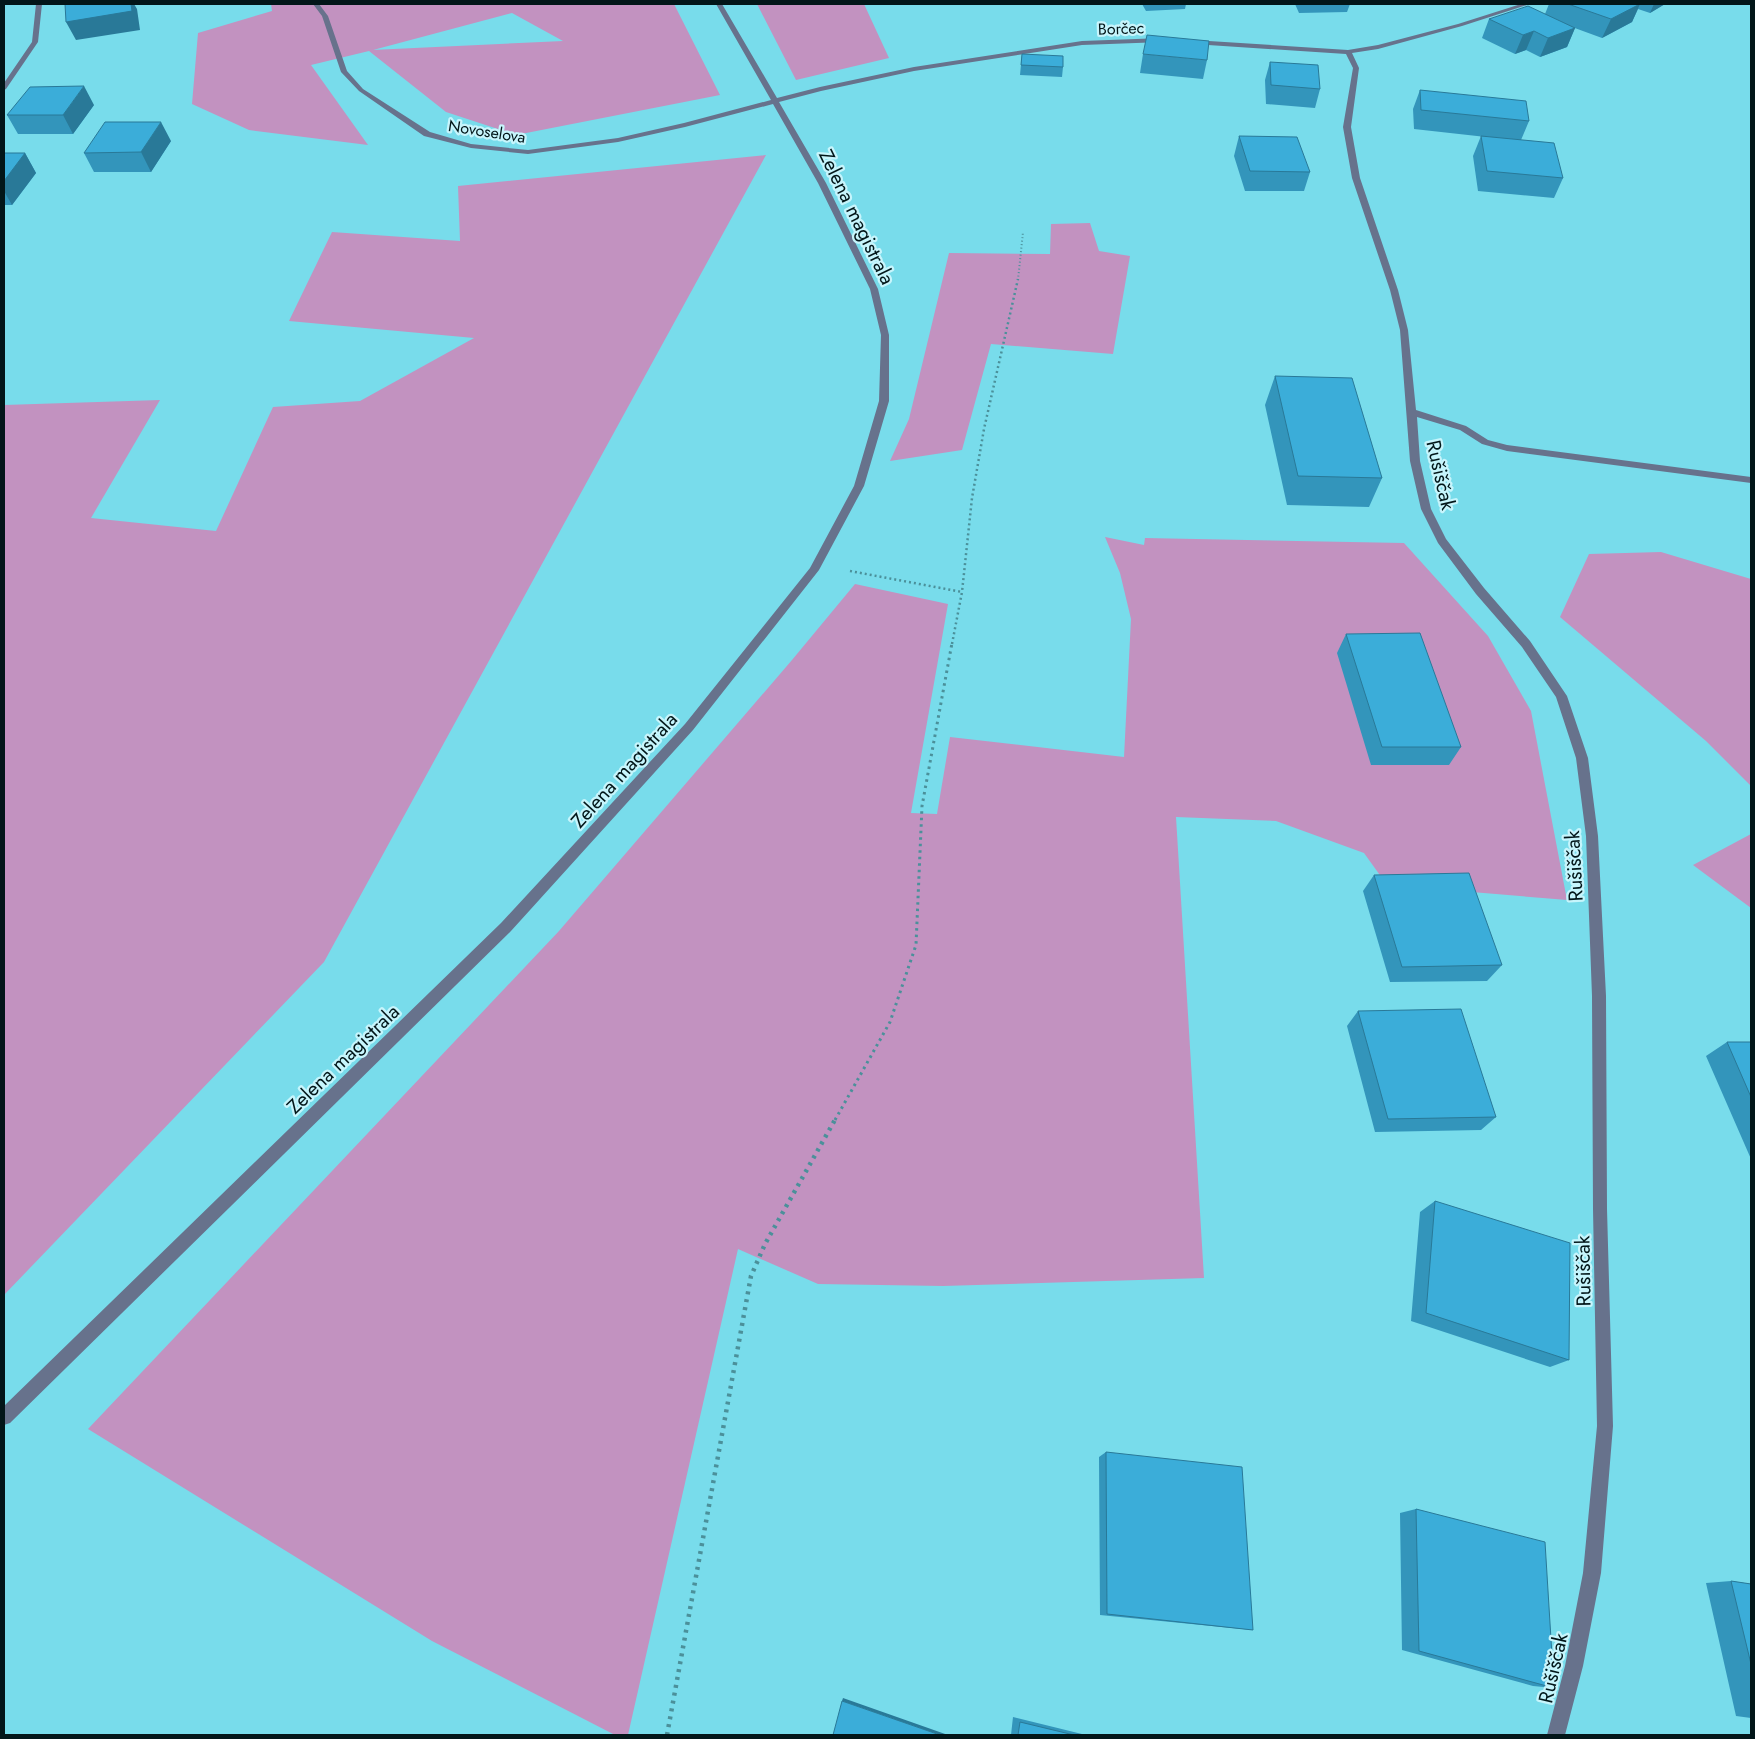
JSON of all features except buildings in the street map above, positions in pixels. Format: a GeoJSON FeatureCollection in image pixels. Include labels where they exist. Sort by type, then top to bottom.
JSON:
{"type":"FeatureCollection","features":[{"type":"Feature","properties":{"kind":"street"},"geometry":{"type":"LineString","coordinates":[[4,88],[35,42],[39,4]]}},
{"type":"Feature","properties":{"kind":"street","name":"Novoselova"},"geometry":{"type":"LineString","coordinates":[[316,4],[325,16],[344,72],[361,90],[427,134],[471,146],[528,152],[618,140],[776,102]]}},
{"type":"Feature","properties":{"kind":"street","name":"Zelena magistrala"},"geometry":{"type":"LineString","coordinates":[[4,1417],[506,927],[689,727],[817,565],[858,486],[884,401],[886,335],[874,289],[822,183],[719,4]]}},
{"type":"Feature","properties":{"kind":"street"},"geometry":{"type":"LineString","coordinates":[[1186,41],[1348,52],[1387,45],[1527,4]]}},
{"type":"Feature","properties":{"kind":"street","name":"Borčec"},"geometry":{"type":"LineString","coordinates":[[776,102],[820,89],[914,69],[1082,43],[1176,41]]}},
{"type":"Feature","properties":{"kind":"street","name":"Rušiščak"},"geometry":{"type":"LineString","coordinates":[[1348,52],[1356,68],[1347,127],[1356,178],[1394,290],[1404,330],[1417,470],[1426,509],[1442,541],[1480,591],[1526,644],[1561,696],[1582,758],[1592,836],[1599,996],[1600,1219],[1605,1426],[1592,1572],[1574,1666],[1556,1735]]}},
{"type":"Feature","properties":{"kind":"street"},"geometry":{"type":"LineString","coordinates":[[1412,412],[1463,428],[1486,442],[1507,448],[1751,480]]}},
{"type":"Feature","properties":{"kind":"path"},"geometry":{"type":"LineString","coordinates":[[667,1735],[751,1276],[765,1244],[890,1022],[916,945],[922,806],[962,592],[972,498],[984,429],[1019,275],[1023,232]]}},
{"type":"Feature","properties":{"kind":"path"},"geometry":{"type":"LineString","coordinates":[[817,565],[962,592]]}},
{"type":"Feature","properties":{"kind":"shaded area"},"geometry":{"type":"Polygon","coordinates":[[[271,4],[674,4],[720,95],[516,135],[446,112],[369,51],[311,65],[368,145],[249,130],[192,104],[198,33],[272,11],[271,4]],[[512,13],[373,50],[563,41],[512,13]]]}},
{"type":"Feature","properties":{"kind":"shaded area"},"geometry":{"type":"Polygon","coordinates":[[[757,4],[864,4],[889,58],[796,80],[757,4]]]}},
{"type":"Feature","properties":{"kind":"shaded area"},"geometry":{"type":"Polygon","coordinates":[[[766,155],[324,962],[4,1295],[4,405],[160,400],[91,518],[216,531],[273,407],[360,401],[474,338],[289,321],[332,232],[460,241],[458,186],[766,155]]]}},
{"type":"Feature","properties":{"kind":"shaded area"},"geometry":{"type":"Polygon","coordinates":[[[1090,223],[1099,251],[1130,256],[1113,354],[991,344],[962,450],[890,461],[909,419],[949,253],[1050,254],[1051,224],[1090,223]]]}},
{"type":"Feature","properties":{"kind":"shaded area"},"geometry":{"type":"Polygon","coordinates":[[[1105,537],[1144,545],[1145,538],[1404,543],[1488,636],[1531,711],[1567,900],[1387,885],[1364,853],[1276,821],[1176,817],[1204,1278],[943,1286],[818,1284],[738,1249],[628,1735],[615,1735],[432,1641],[88,1429],[559,931],[855,584],[948,604],[911,813],[937,814],[950,737],[1124,757],[1131,619],[1120,573],[1105,537]]]}},
{"type":"Feature","properties":{"kind":"shaded area"},"geometry":{"type":"Polygon","coordinates":[[[1661,552],[1751,579],[1751,786],[1706,741],[1560,617],[1589,554],[1661,552]]]}},
{"type":"Feature","properties":{"kind":"shaded area"},"geometry":{"type":"Polygon","coordinates":[[[1751,834],[1751,908],[1693,865],[1751,834]]]}}]}
